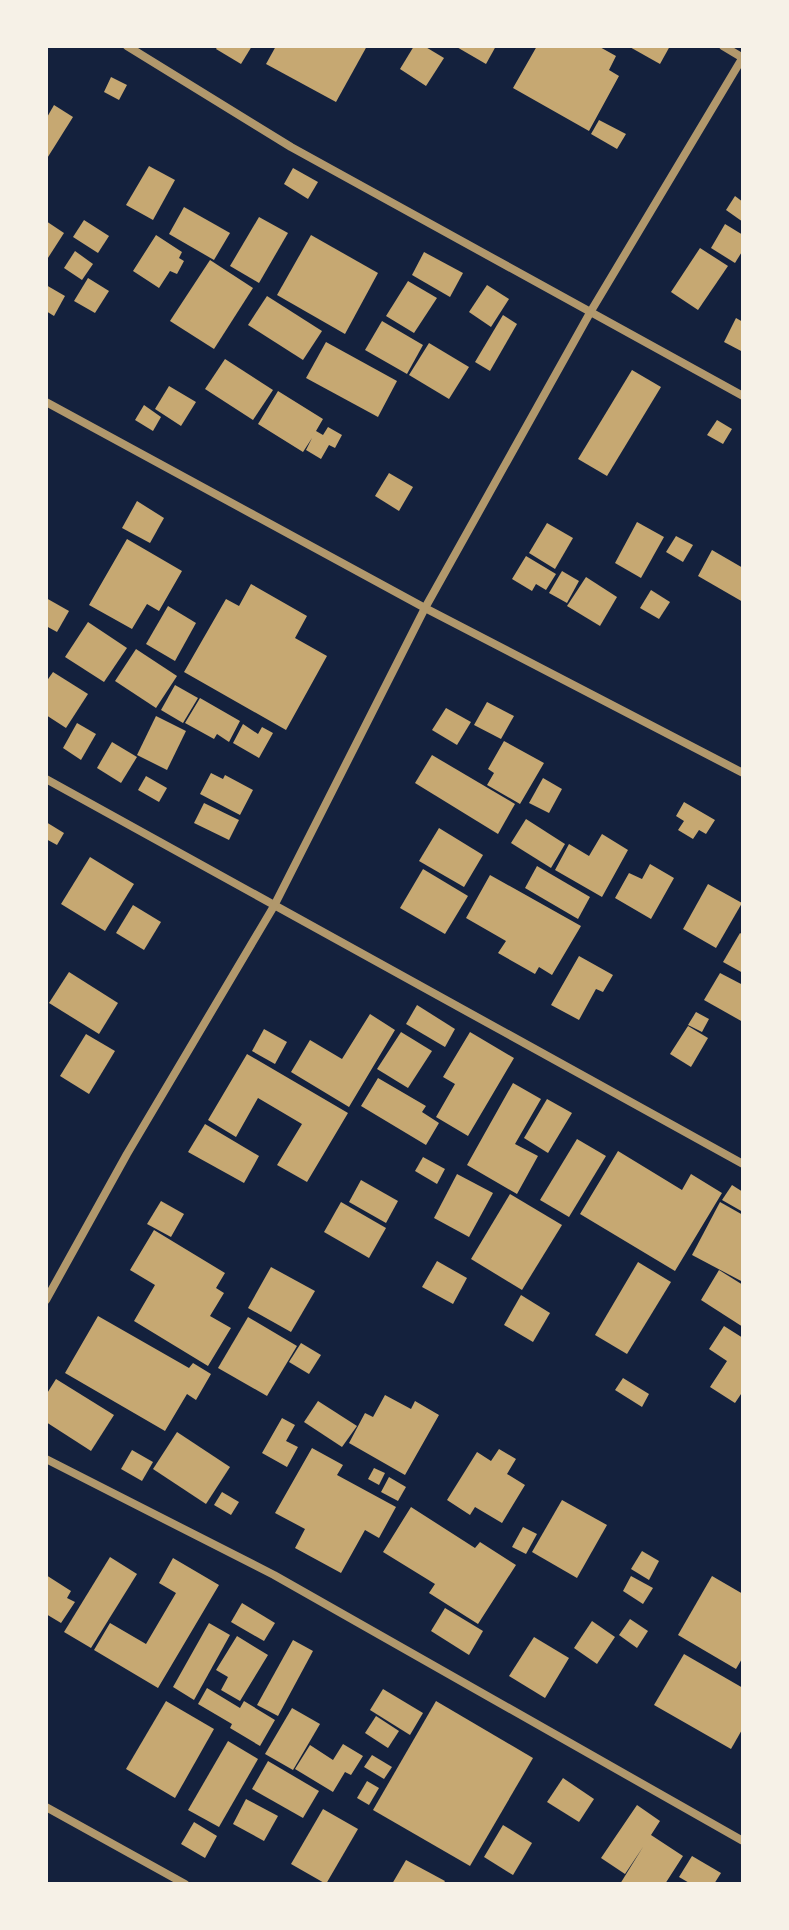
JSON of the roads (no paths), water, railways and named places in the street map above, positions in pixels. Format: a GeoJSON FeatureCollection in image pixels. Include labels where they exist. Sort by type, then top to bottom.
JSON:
{"type":"FeatureCollection","features":[{"type":"Feature","properties":{"kind":"street"},"geometry":{"type":"LineString","coordinates":[[127,46],[291,147],[743,396]]}},
{"type":"Feature","properties":{"kind":"street"},"geometry":{"type":"LineString","coordinates":[[46,1300],[127,1154],[274,906],[425,608],[591,311],[743,57],[723,46]]}},
{"type":"Feature","properties":{"kind":"street"},"geometry":{"type":"LineString","coordinates":[[46,402],[425,608],[743,773]]}},
{"type":"Feature","properties":{"kind":"street"},"geometry":{"type":"LineString","coordinates":[[46,779],[743,1164]]}},
{"type":"Feature","properties":{"kind":"street"},"geometry":{"type":"LineString","coordinates":[[46,1459],[274,1575],[743,1841]]}},
{"type":"Feature","properties":{"kind":"street"},"geometry":{"type":"LineString","coordinates":[[46,1807],[185,1884]]}}]}
